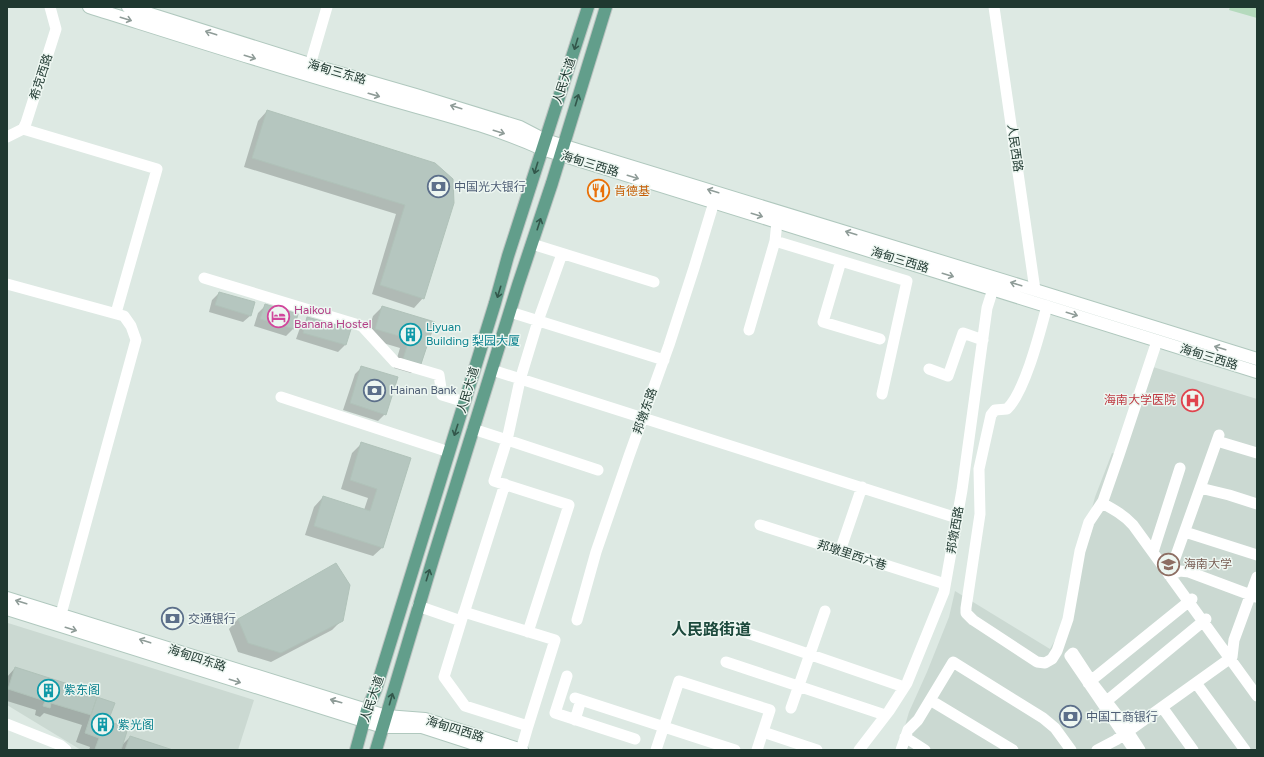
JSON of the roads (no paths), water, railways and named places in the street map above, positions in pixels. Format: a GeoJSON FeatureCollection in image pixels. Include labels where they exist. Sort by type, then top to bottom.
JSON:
{"type":"FeatureCollection","features":[{"type":"Feature","properties":{"kind":"main road"},"geometry":{"type":"LineString","coordinates":[[89,7],[339,85],[414,106],[517,138],[543,144]]}},
{"type":"Feature","properties":{"kind":"main road","name":"海甸三东路"},"geometry":{"type":"LineString","coordinates":[[128,7],[310,64],[520,127],[543,144]]}},
{"type":"Feature","properties":{"kind":"main road","name":"人民大道"},"geometry":{"type":"LineString","coordinates":[[356,750],[465,402],[502,281],[508,256],[588,7]]}},
{"type":"Feature","properties":{"kind":"main road","name":"人民大道"},"geometry":{"type":"LineString","coordinates":[[376,750],[418,606],[606,7]]}},
{"type":"Feature","properties":{"kind":"main road","name":"海甸三西路"},"geometry":{"type":"LineString","coordinates":[[543,144],[1035,290],[1257,360]]}},
{"type":"Feature","properties":{"kind":"main road","name":"海甸三西路"},"geometry":{"type":"LineString","coordinates":[[562,150],[714,202],[1257,372]]}},
{"type":"Feature","properties":{"kind":"main road","name":"海甸四东路"},"geometry":{"type":"LineString","coordinates":[[7,598],[266,680],[385,722]]}},
{"type":"Feature","properties":{"kind":"main road","name":"海甸四东路"},"geometry":{"type":"LineString","coordinates":[[7,609],[366,715]]}},
{"type":"Feature","properties":{"kind":"main road","name":"海甸四西路"},"geometry":{"type":"LineString","coordinates":[[385,722],[425,719],[521,750]]}},
{"type":"Feature","properties":{"kind":"main road","name":"海甸四西路"},"geometry":{"type":"LineString","coordinates":[[385,722],[422,727],[474,747],[493,750]]}},
{"type":"Feature","properties":{"kind":"street","name":"希克西路"},"geometry":{"type":"LineString","coordinates":[[23,129],[56,28],[50,7]]}},
{"type":"Feature","properties":{"kind":"street"},"geometry":{"type":"LineString","coordinates":[[310,64],[328,7]]}},
{"type":"Feature","properties":{"kind":"street","name":"人民西路"},"geometry":{"type":"LineString","coordinates":[[994,7],[1035,290]]}},
{"type":"Feature","properties":{"kind":"street"},"geometry":{"type":"LineString","coordinates":[[7,137],[23,129],[157,170],[116,314]]}},
{"type":"Feature","properties":{"kind":"street","name":"邦墩东路"},"geometry":{"type":"LineString","coordinates":[[577,620],[596,552],[664,360],[714,202]]}},
{"type":"Feature","properties":{"kind":"street"},"geometry":{"type":"LineString","coordinates":[[749,330],[775,241],[777,222]]}},
{"type":"Feature","properties":{"kind":"street"},"geometry":{"type":"LineString","coordinates":[[775,241],[907,281],[882,394]]}},
{"type":"Feature","properties":{"kind":"street"},"geometry":{"type":"LineString","coordinates":[[532,244],[654,282]]}},
{"type":"Feature","properties":{"kind":"street"},"geometry":{"type":"LineString","coordinates":[[528,632],[569,505],[494,481],[507,440],[520,380],[538,321],[562,254]]}},
{"type":"Feature","properties":{"kind":"street"},"geometry":{"type":"LineString","coordinates":[[841,261],[823,322],[880,339]]}},
{"type":"Feature","properties":{"kind":"street"},"geometry":{"type":"LineString","coordinates":[[204,278],[362,326],[395,362],[439,375],[442,394],[465,402]]}},
{"type":"Feature","properties":{"kind":"street"},"geometry":{"type":"LineString","coordinates":[[7,284],[124,316],[131,326],[136,340],[60,614]]}},
{"type":"Feature","properties":{"kind":"street","name":"邦墩西路"},"geometry":{"type":"LineString","coordinates":[[859,750],[885,716],[904,687],[944,592],[957,518],[987,308],[993,289]]}},
{"type":"Feature","properties":{"kind":"street"},"geometry":{"type":"LineString","coordinates":[[1047,306],[1027,372],[1016,398],[1007,409],[995,410],[991,415],[979,469],[980,514],[966,608],[966,613],[982,627],[1037,662],[1045,663],[1052,659],[1057,651],[1068,619],[1080,552],[1089,522],[1102,501],[1127,432],[1157,341]]}},
{"type":"Feature","properties":{"kind":"street"},"geometry":{"type":"LineString","coordinates":[[510,312],[664,360]]}},
{"type":"Feature","properties":{"kind":"street"},"geometry":{"type":"LineString","coordinates":[[929,370],[948,376],[963,333],[983,340]]}},
{"type":"Feature","properties":{"kind":"street"},"geometry":{"type":"LineString","coordinates":[[492,370],[957,518]]}},
{"type":"Feature","properties":{"kind":"street"},"geometry":{"type":"LineString","coordinates":[[281,397],[449,452]]}},
{"type":"Feature","properties":{"kind":"street"},"geometry":{"type":"LineString","coordinates":[[473,429],[598,470]]}},
{"type":"Feature","properties":{"kind":"street"},"geometry":{"type":"LineString","coordinates":[[1171,573],[1184,532],[1218,438],[1257,453]]}},
{"type":"Feature","properties":{"kind":"street"},"geometry":{"type":"LineString","coordinates":[[1153,550],[1180,468]]}},
{"type":"Feature","properties":{"kind":"street"},"geometry":{"type":"LineString","coordinates":[[505,484],[444,677],[465,706],[528,726]]}},
{"type":"Feature","properties":{"kind":"street"},"geometry":{"type":"LineString","coordinates":[[840,551],[862,488]]}},
{"type":"Feature","properties":{"kind":"street"},"geometry":{"type":"LineString","coordinates":[[1200,488],[1257,504]]}},
{"type":"Feature","properties":{"kind":"street"},"geometry":{"type":"LineString","coordinates":[[1102,501],[1113,504],[1130,516],[1136,523],[1153,550],[1171,573],[1257,696]]}},
{"type":"Feature","properties":{"kind":"street","name":"邦墩里西六巷"},"geometry":{"type":"LineString","coordinates":[[760,525],[945,584]]}},
{"type":"Feature","properties":{"kind":"street"},"geometry":{"type":"LineString","coordinates":[[1184,532],[1257,555]]}},
{"type":"Feature","properties":{"kind":"street"},"geometry":{"type":"LineString","coordinates":[[1171,573],[1189,572],[1255,596]]}},
{"type":"Feature","properties":{"kind":"street"},"geometry":{"type":"LineString","coordinates":[[1106,750],[1118,744],[1127,735],[1232,660],[1255,596],[1257,577]]}},
{"type":"Feature","properties":{"kind":"street"},"geometry":{"type":"LineString","coordinates":[[1140,750],[1127,735],[1090,682],[1190,601]]}},
{"type":"Feature","properties":{"kind":"street"},"geometry":{"type":"LineString","coordinates":[[418,606],[528,632],[555,640],[521,750]]}},
{"type":"Feature","properties":{"kind":"street"},"geometry":{"type":"LineString","coordinates":[[791,708],[825,611]]}},
{"type":"Feature","properties":{"kind":"street"},"geometry":{"type":"LineString","coordinates":[[1106,705],[1206,623]]}},
{"type":"Feature","properties":{"kind":"street"},"geometry":{"type":"LineString","coordinates":[[730,626],[904,687]]}},
{"type":"Feature","properties":{"kind":"street"},"geometry":{"type":"LineString","coordinates":[[1232,660],[1257,691]]}},
{"type":"Feature","properties":{"kind":"street"},"geometry":{"type":"LineString","coordinates":[[726,662],[885,716]]}},
{"type":"Feature","properties":{"kind":"street"},"geometry":{"type":"LineString","coordinates":[[901,750],[908,730],[918,720],[953,662],[1043,718],[1055,728],[1071,750]]}},
{"type":"Feature","properties":{"kind":"street"},"geometry":{"type":"LineString","coordinates":[[567,676],[555,713],[635,739]]}},
{"type":"Feature","properties":{"kind":"street"},"geometry":{"type":"LineString","coordinates":[[656,750],[679,681],[770,710],[756,750]]}},
{"type":"Feature","properties":{"kind":"street"},"geometry":{"type":"LineString","coordinates":[[1197,685],[1245,750]]}},
{"type":"Feature","properties":{"kind":"street"},"geometry":{"type":"LineString","coordinates":[[574,720],[578,699],[735,750]]}},
{"type":"Feature","properties":{"kind":"street"},"geometry":{"type":"LineString","coordinates":[[930,700],[1013,750]]}},
{"type":"Feature","properties":{"kind":"street"},"geometry":{"type":"LineString","coordinates":[[1164,709],[1193,750]]}},
{"type":"Feature","properties":{"kind":"street"},"geometry":{"type":"LineString","coordinates":[[7,724],[60,745],[66,750]]}},
{"type":"Feature","properties":{"kind":"street"},"geometry":{"type":"LineString","coordinates":[[763,732],[817,750]]}},
{"type":"Feature","properties":{"kind":"street"},"geometry":{"type":"LineString","coordinates":[[1097,750],[1127,735]]}},
{"type":"Feature","properties":{"kind":"street"},"geometry":{"type":"LineString","coordinates":[[1127,735],[1134,750]]}},
{"type":"Feature","properties":{"kind":"street"},"geometry":{"type":"LineString","coordinates":[[905,737],[925,750]]}},
{"type":"Feature","properties":{"kind":"place","name":"中国光大银行"},"geometry":{"type":"Point","coordinates":[438,187]}},
{"type":"Feature","properties":{"kind":"place","name":"肯德基"},"geometry":{"type":"Point","coordinates":[598,191]}},
{"type":"Feature","properties":{"kind":"place","name":"Haikou Banana Hostel"},"geometry":{"type":"Point","coordinates":[279,317]}},
{"type":"Feature","properties":{"kind":"place","name":"Liyuan Building 梨园大厦"},"geometry":{"type":"Point","coordinates":[411,334]}},
{"type":"Feature","properties":{"kind":"place","name":"Hainan Bank"},"geometry":{"type":"Point","coordinates":[374,390]}},
{"type":"Feature","properties":{"kind":"place","name":"海南大学医院"},"geometry":{"type":"Point","coordinates":[1192,400]}},
{"type":"Feature","properties":{"kind":"place","name":"海南大学"},"geometry":{"type":"Point","coordinates":[1168,564]}},
{"type":"Feature","properties":{"kind":"place","name":"交通银行"},"geometry":{"type":"Point","coordinates":[172,619]}},
{"type":"Feature","properties":{"kind":"place","name":"紫东阁"},"geometry":{"type":"Point","coordinates":[49,690]}},
{"type":"Feature","properties":{"kind":"place","name":"中国工商银行"},"geometry":{"type":"Point","coordinates":[1071,717]}},
{"type":"Feature","properties":{"kind":"place","name":"紫光阁"},"geometry":{"type":"Point","coordinates":[103,725]}},
{"type":"Feature","properties":{"kind":"district","name":"人民路街道"},"geometry":{"type":"Point","coordinates":[711,629]}}]}
